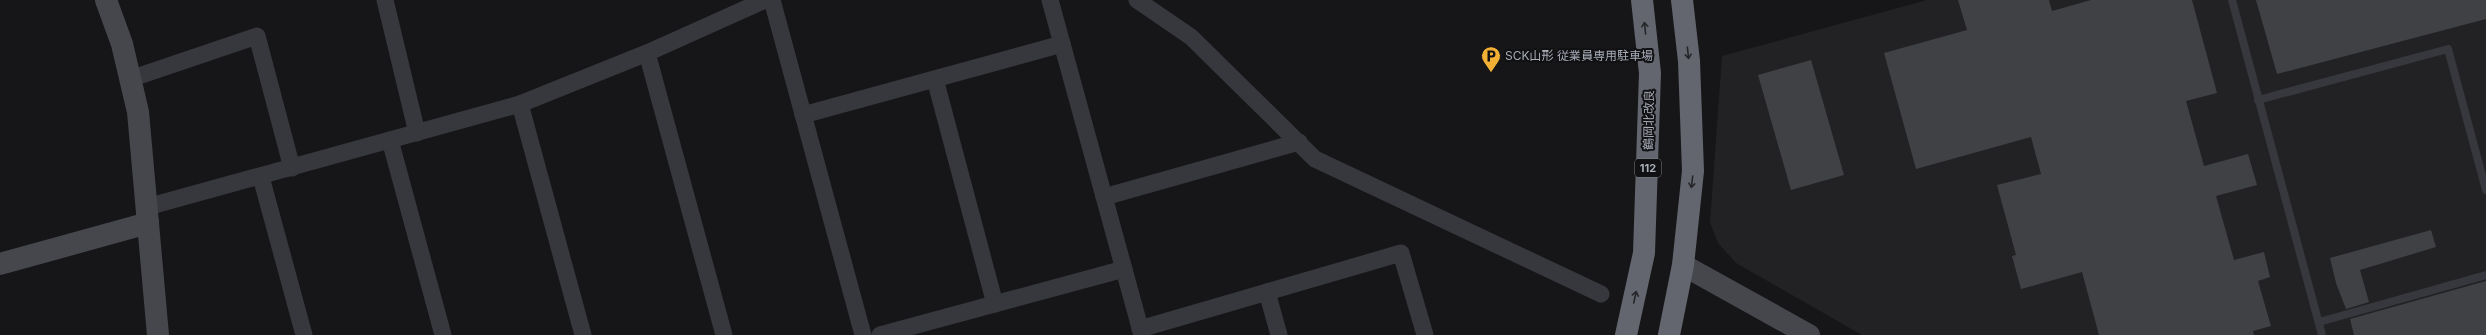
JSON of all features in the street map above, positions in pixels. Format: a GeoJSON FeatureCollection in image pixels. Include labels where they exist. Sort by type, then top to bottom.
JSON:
{"type":"FeatureCollection","features":[{"type":"Feature","properties":{"kind":"highway","name":"鶴岡北改良"},"geometry":{"type":"LineString","coordinates":[[1626,335],[1644,253],[1650,73],[1642,0]]}},
{"type":"Feature","properties":{"kind":"highway"},"geometry":{"type":"LineString","coordinates":[[1669,335],[1683,265],[1693,170],[1689,61],[1682,0]]}},
{"type":"Feature","properties":{"kind":"street"},"geometry":{"type":"LineString","coordinates":[[106,0],[122,44],[138,112],[158,335]]}},
{"type":"Feature","properties":{"kind":"street"},"geometry":{"type":"LineString","coordinates":[[385,0],[417,133]]}},
{"type":"Feature","properties":{"kind":"street"},"geometry":{"type":"LineString","coordinates":[[0,264],[261,177],[520,104],[647,53],[765,0]]}},
{"type":"Feature","properties":{"kind":"street"},"geometry":{"type":"LineString","coordinates":[[772,0],[863,335]]}},
{"type":"Feature","properties":{"kind":"street"},"geometry":{"type":"LineString","coordinates":[[1050,0],[1141,332],[1267,292],[1401,253],[1425,335]]}},
{"type":"Feature","properties":{"kind":"street"},"geometry":{"type":"LineString","coordinates":[[1137,0],[1191,37],[1315,158],[1601,294]]}},
{"type":"Feature","properties":{"kind":"street"},"geometry":{"type":"LineString","coordinates":[[130,79],[257,36],[292,168]]}},
{"type":"Feature","properties":{"kind":"street"},"geometry":{"type":"LineString","coordinates":[[804,115],[1062,44]]}},
{"type":"Feature","properties":{"kind":"street"},"geometry":{"type":"LineString","coordinates":[[647,53],[724,335]]}},
{"type":"Feature","properties":{"kind":"street"},"geometry":{"type":"LineString","coordinates":[[934,79],[995,304]]}},
{"type":"Feature","properties":{"kind":"street"},"geometry":{"type":"LineString","coordinates":[[520,104],[583,335]]}},
{"type":"Feature","properties":{"kind":"street"},"geometry":{"type":"LineString","coordinates":[[390,140],[443,335]]}},
{"type":"Feature","properties":{"kind":"street"},"geometry":{"type":"LineString","coordinates":[[1104,198],[1299,142]]}},
{"type":"Feature","properties":{"kind":"street"},"geometry":{"type":"LineString","coordinates":[[261,177],[304,335]]}},
{"type":"Feature","properties":{"kind":"street"},"geometry":{"type":"LineString","coordinates":[[1683,265],[1809,335]]}},
{"type":"Feature","properties":{"kind":"street"},"geometry":{"type":"LineString","coordinates":[[880,335],[1124,269]]}},
{"type":"Feature","properties":{"kind":"street"},"geometry":{"type":"LineString","coordinates":[[1267,292],[1279,335]]}},
{"type":"Feature","properties":{"kind":"lane"},"geometry":{"type":"LineString","coordinates":[[2232,0],[2322,335]]}},
{"type":"Feature","properties":{"kind":"lane"},"geometry":{"type":"LineString","coordinates":[[2258,100],[2448,50],[2486,190]]}},
{"type":"Feature","properties":{"kind":"lane"},"geometry":{"type":"LineString","coordinates":[[2319,322],[2486,275]]}},
{"type":"Feature","properties":{"kind":"shaded area"},"geometry":{"type":"Polygon","coordinates":[[[1927,0],[2486,0],[2486,335],[1862,335],[1736,263],[1718,243],[1710,223],[1722,56],[1927,0]]]}},
{"type":"Feature","properties":{"kind":"building"},"geometry":{"type":"Polygon","coordinates":[[[1958,0],[2049,0],[2052,11],[2091,0],[2192,0],[2217,93],[2186,101],[2204,166],[2248,154],[2257,185],[2216,196],[2234,260],[2264,252],[2270,277],[2258,281],[2271,326],[2253,331],[2254,335],[2099,335],[2082,272],[2021,289],[2012,256],[2016,255],[1997,185],[2041,174],[2031,137],[1916,169],[1884,53],[1967,30],[1958,0]]]}},
{"type":"Feature","properties":{"kind":"building"},"geometry":{"type":"Polygon","coordinates":[[[2256,0],[2486,0],[2486,19],[2277,74],[2256,0]]]}},
{"type":"Feature","properties":{"kind":"building"},"geometry":{"type":"Polygon","coordinates":[[[1811,60],[1844,175],[1791,190],[1758,75],[1811,60]]]}},
{"type":"Feature","properties":{"kind":"building"},"geometry":{"type":"Polygon","coordinates":[[[2431,230],[2436,247],[2360,270],[2369,302],[2346,309],[2336,283],[2330,258],[2431,230]]]}},
{"type":"Feature","properties":{"kind":"building"},"geometry":{"type":"Polygon","coordinates":[[[2486,281],[2486,335],[2354,335],[2350,319],[2486,281]]]}},
{"type":"Feature","properties":{"kind":"place","name":"SCK山形 従業員専用駐車場"},"geometry":{"type":"Point","coordinates":[1491,73]}}]}
